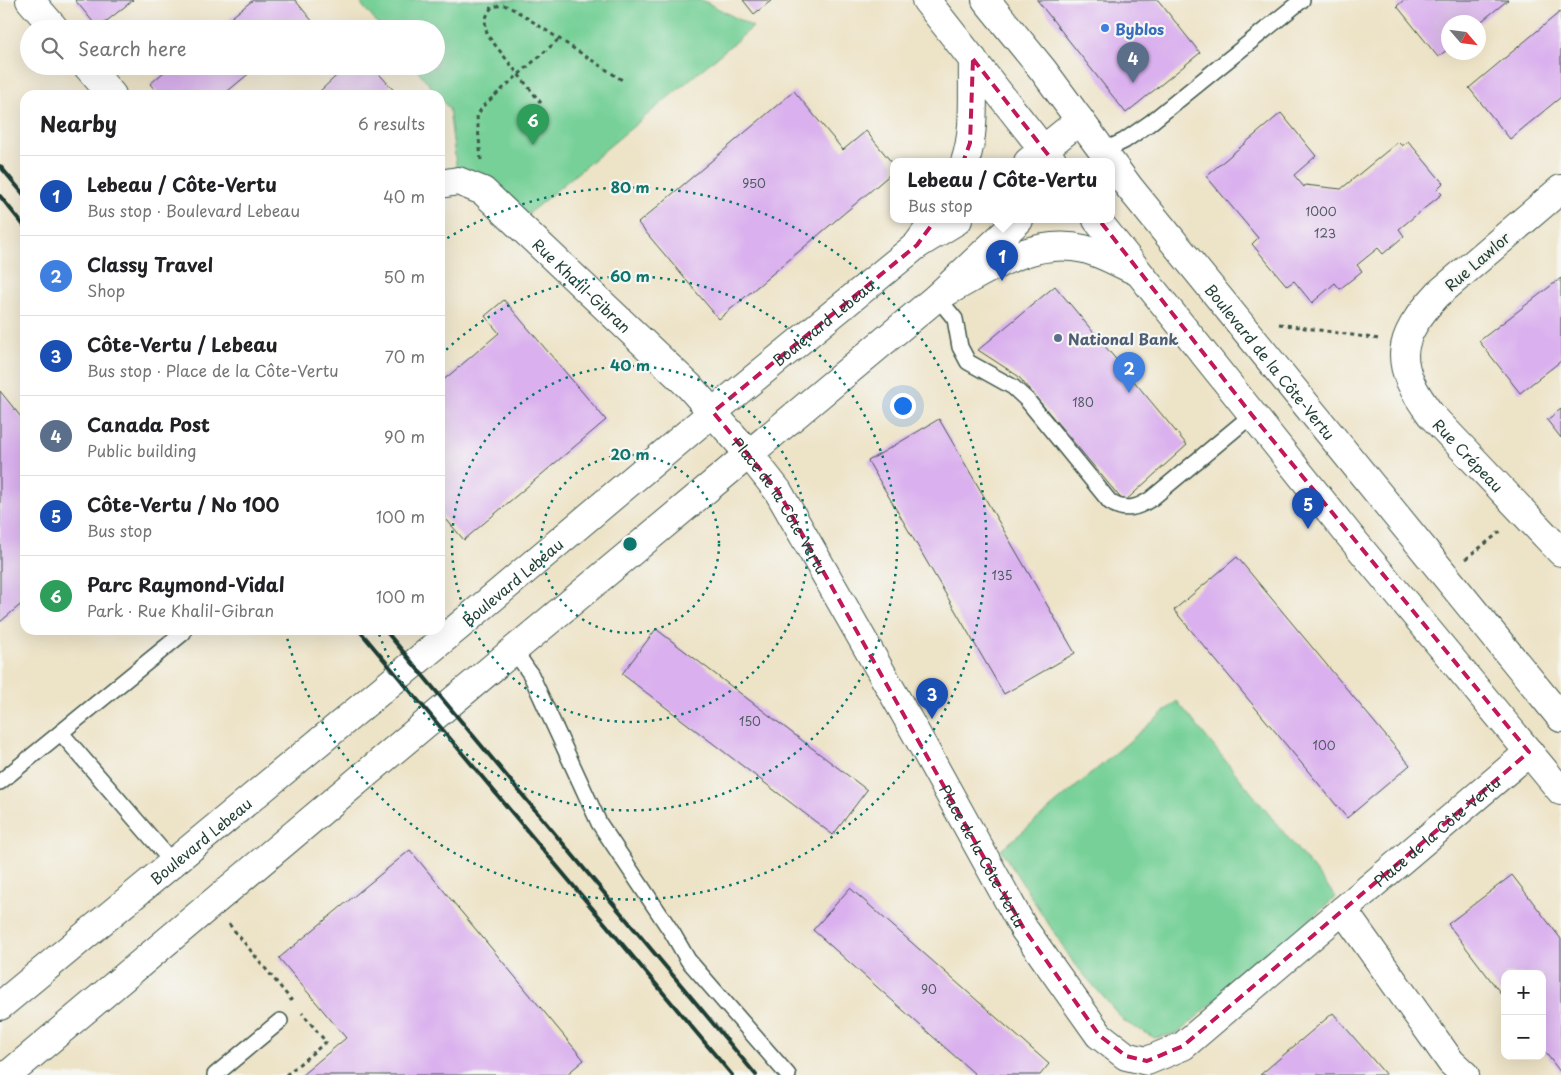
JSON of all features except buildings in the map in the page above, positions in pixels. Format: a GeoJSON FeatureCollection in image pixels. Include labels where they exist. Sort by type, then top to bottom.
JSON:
{"type":"FeatureCollection","features":[{"type":"Feature","properties":{"kind":"street"},"geometry":{"type":"LineString","coordinates":[[30,0],[47,20]]}},
{"type":"Feature","properties":{"kind":"street"},"geometry":{"type":"LineString","coordinates":[[926,0],[973,58],[1041,158],[1080,120]]}},
{"type":"Feature","properties":{"kind":"street","name":"Boulevard de la Côte-Vertu"},"geometry":{"type":"LineString","coordinates":[[986,0],[1043,70],[1080,120],[1096,157]]}},
{"type":"Feature","properties":{"kind":"street"},"geometry":{"type":"LineString","coordinates":[[966,158],[970,143],[972,118],[973,58]]}},
{"type":"Feature","properties":{"kind":"street"},"geometry":{"type":"LineString","coordinates":[[95,75],[108,90]]}},
{"type":"Feature","properties":{"kind":"street","name":"Boulevard de la Côte-Vertu"},"geometry":{"type":"LineString","coordinates":[[1115,174],[1129,186],[1561,718]]}},
{"type":"Feature","properties":{"kind":"street","name":"Rue Khalil-Gibran"},"geometry":{"type":"LineString","coordinates":[[445,183],[458,181],[483,191],[674,372],[713,412]]}},
{"type":"Feature","properties":{"kind":"street","name":"Rue Lawlor"},"geometry":{"type":"LineString","coordinates":[[1394,342],[1411,328],[1420,313],[1438,294],[1561,189]]}},
{"type":"Feature","properties":{"kind":"street"},"geometry":{"type":"LineString","coordinates":[[917,245],[933,223]]}},
{"type":"Feature","properties":{"kind":"street","name":"Boulevard Lebeau"},"geometry":{"type":"LineString","coordinates":[[0,1006],[458,627],[713,412],[917,245],[953,223]]}},
{"type":"Feature","properties":{"kind":"street"},"geometry":{"type":"LineString","coordinates":[[8,1075],[937,297],[1016,223]]}},
{"type":"Feature","properties":{"kind":"street"},"geometry":{"type":"LineString","coordinates":[[1099,223],[1252,415],[1561,791]]}},
{"type":"Feature","properties":{"kind":"street"},"geometry":{"type":"LineString","coordinates":[[937,297],[1017,255],[1045,247],[1071,246],[1086,249],[1138,272]]}},
{"type":"Feature","properties":{"kind":"street","name":"Rue Crépeau"},"geometry":{"type":"LineString","coordinates":[[1394,342],[1404,358],[1408,375],[1418,398],[1561,552]]}},
{"type":"Feature","properties":{"kind":"street","name":"Place de la Côte-Vertu"},"geometry":{"type":"LineString","coordinates":[[713,412],[778,491],[913,728],[1024,929],[1099,1035],[1126,1056],[1147,1062],[1183,1046],[1529,752]]}},
{"type":"Feature","properties":{"kind":"street"},"geometry":{"type":"LineString","coordinates":[[1343,910],[1455,1071]]}},
{"type":"Feature","properties":{"kind":"lane"},"geometry":{"type":"LineString","coordinates":[[1096,157],[1150,123],[1302,0]]}},
{"type":"Feature","properties":{"kind":"lane"},"geometry":{"type":"LineString","coordinates":[[937,297],[956,319],[960,347],[968,362],[1013,387],[1027,400],[1110,502],[1115,505],[1132,508],[1140,506],[1151,499],[1252,415]]}},
{"type":"Feature","properties":{"kind":"lane"},"geometry":{"type":"LineString","coordinates":[[0,782],[181,635]]}},
{"type":"Feature","properties":{"kind":"lane"},"geometry":{"type":"LineString","coordinates":[[514,650],[532,676],[599,823],[673,934],[688,960],[788,1075]]}},
{"type":"Feature","properties":{"kind":"lane"},"geometry":{"type":"LineString","coordinates":[[61,733],[173,863]]}},
{"type":"Feature","properties":{"kind":"lane"},"geometry":{"type":"LineString","coordinates":[[215,1075],[280,1021]]}},
{"type":"Feature","properties":{"kind":"path"},"geometry":{"type":"LineString","coordinates":[[541,102],[488,36],[485,19],[492,7],[504,4],[515,10],[622,80]]}},
{"type":"Feature","properties":{"kind":"path"},"geometry":{"type":"LineString","coordinates":[[483,191],[477,116],[484,106],[559,39]]}},
{"type":"Feature","properties":{"kind":"path"},"geometry":{"type":"LineString","coordinates":[[1272,323],[1394,342]]}},
{"type":"Feature","properties":{"kind":"path"},"geometry":{"type":"LineString","coordinates":[[1464,560],[1503,530]]}},
{"type":"Feature","properties":{"kind":"highlighted area"},"geometry":{"type":"Polygon","coordinates":[[[973,59],[1252,415],[1529,752],[1183,1046],[1147,1061],[1126,1056],[1099,1035],[1024,929],[778,491],[713,412],[917,245],[949,201],[970,143],[973,59]]]}},
{"type":"Feature","properties":{"kind":"green space"},"geometry":{"type":"Polygon","coordinates":[[[365,0],[702,0],[753,27],[517,223],[458,181],[449,109],[445,104],[445,90],[434,90],[421,75],[445,75],[445,20],[374,20],[361,4],[365,0]]]}},
{"type":"Feature","properties":{"kind":"green space"},"geometry":{"type":"Polygon","coordinates":[[[1177,701],[1336,897],[1178,1033],[1155,1038],[1125,1022],[1073,962],[1001,850],[1177,701]]]}},
{"type":"Feature","properties":{"kind":"railway"},"geometry":{"type":"LineString","coordinates":[[0,166],[20,190]]}},
{"type":"Feature","properties":{"kind":"railway"},"geometry":{"type":"LineString","coordinates":[[0,196],[20,221]]}},
{"type":"Feature","properties":{"kind":"railway"},"geometry":{"type":"LineString","coordinates":[[363,635],[732,1075]]}},
{"type":"Feature","properties":{"kind":"railway"},"geometry":{"type":"LineString","coordinates":[[389,635],[756,1075]]}},
{"type":"Feature","properties":{"kind":"place","name":"Byblos"},"geometry":{"type":"Point","coordinates":[1105,28]}},
{"type":"Feature","properties":{"kind":"place","name":"Canada Post"},"geometry":{"type":"Point","coordinates":[1133,83]}},
{"type":"Feature","properties":{"kind":"place","name":"Parc Raymond-Vidal"},"geometry":{"type":"Point","coordinates":[533,145]}},
{"type":"Feature","properties":{"kind":"place","name":"Lebeau / Côte-Vertu"},"geometry":{"type":"Point","coordinates":[1002,281]}},
{"type":"Feature","properties":{"kind":"place","name":"National Bank"},"geometry":{"type":"Point","coordinates":[1058,338]}},
{"type":"Feature","properties":{"kind":"place","name":"Classy Travel"},"geometry":{"type":"Point","coordinates":[1129,393]}},
{"type":"Feature","properties":{"kind":"place","name":"Côte-Vertu / No 100"},"geometry":{"type":"Point","coordinates":[1308,529]}},
{"type":"Feature","properties":{"kind":"place","name":"Côte-Vertu / Lebeau"},"geometry":{"type":"Point","coordinates":[932,719]}}]}
